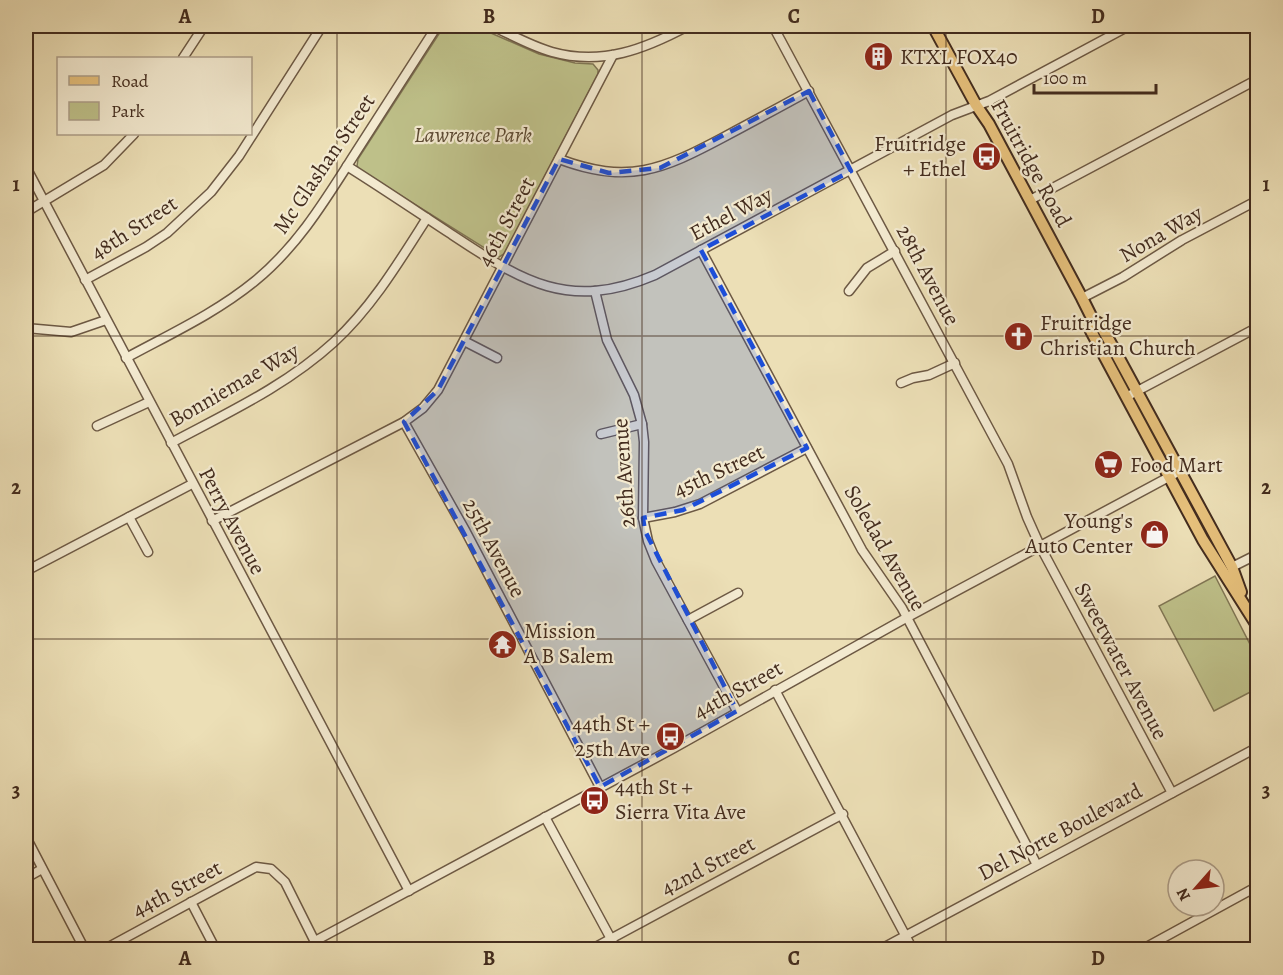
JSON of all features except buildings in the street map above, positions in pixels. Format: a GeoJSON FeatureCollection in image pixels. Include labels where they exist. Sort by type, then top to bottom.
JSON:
{"type":"FeatureCollection","features":[{"type":"Feature","properties":{"kind":"main road","name":"Fruitridge Road"},"geometry":{"type":"LineString","coordinates":[[933,26],[976,105],[989,124],[1093,320],[1100,324],[1232,567],[1257,627]]}},
{"type":"Feature","properties":{"kind":"main road","name":"Fruitridge Road"},"geometry":{"type":"LineString","coordinates":[[1093,320],[1091,330],[1126,397],[1221,571],[1248,609]]}},
{"type":"Feature","properties":{"kind":"street"},"geometry":{"type":"LineString","coordinates":[[184,57],[204,26]]}},
{"type":"Feature","properties":{"kind":"street","name":"48th Street"},"geometry":{"type":"LineString","coordinates":[[85,280],[167,233],[211,192],[239,156],[322,26]]}},
{"type":"Feature","properties":{"kind":"street","name":"Mc Glashan Street"},"geometry":{"type":"LineString","coordinates":[[126,358],[214,311],[256,280],[290,248],[308,225],[437,26]]}},
{"type":"Feature","properties":{"kind":"street"},"geometry":{"type":"LineString","coordinates":[[492,26],[552,52],[588,57],[634,51],[688,26]]}},
{"type":"Feature","properties":{"kind":"street","name":"28th Avenue"},"geometry":{"type":"LineString","coordinates":[[773,26],[1008,464],[1040,546]]}},
{"type":"Feature","properties":{"kind":"street","name":"Ethel Way"},"geometry":{"type":"LineString","coordinates":[[347,166],[502,268],[535,283],[554,288],[595,291],[640,281],[851,171],[952,115],[989,100],[1129,26]]}},
{"type":"Feature","properties":{"kind":"street","name":"46th Street"},"geometry":{"type":"LineString","coordinates":[[212,521],[404,422],[423,408],[438,390],[614,55]]}},
{"type":"Feature","properties":{"kind":"street"},"geometry":{"type":"LineString","coordinates":[[1030,200],[1257,79]]}},
{"type":"Feature","properties":{"kind":"street"},"geometry":{"type":"LineString","coordinates":[[559,159],[579,167],[609,173],[660,168],[688,156],[809,91]]}},
{"type":"Feature","properties":{"kind":"street"},"geometry":{"type":"LineString","coordinates":[[26,212],[104,165],[133,135]]}},
{"type":"Feature","properties":{"kind":"street","name":"Perry Avenue"},"geometry":{"type":"LineString","coordinates":[[26,167],[409,891]]}},
{"type":"Feature","properties":{"kind":"street","name":"Nona Way"},"geometry":{"type":"LineString","coordinates":[[1082,298],[1257,200]]}},
{"type":"Feature","properties":{"kind":"street","name":"Bonniemae Way"},"geometry":{"type":"LineString","coordinates":[[171,443],[271,389],[322,352],[368,305],[427,218]]}},
{"type":"Feature","properties":{"kind":"street","name":"Soledad Avenue"},"geometry":{"type":"LineString","coordinates":[[701,250],[869,562],[902,608],[1037,865]]}},
{"type":"Feature","properties":{"kind":"street"},"geometry":{"type":"LineString","coordinates":[[849,291],[867,268],[895,251]]}},
{"type":"Feature","properties":{"kind":"street","name":"26th Avenue"},"geometry":{"type":"LineString","coordinates":[[595,291],[607,340],[634,395],[642,424],[643,518],[651,551],[736,711]]}},
{"type":"Feature","properties":{"kind":"street"},"geometry":{"type":"LineString","coordinates":[[26,328],[71,332],[106,320]]}},
{"type":"Feature","properties":{"kind":"street"},"geometry":{"type":"LineString","coordinates":[[1126,397],[1257,327]]}},
{"type":"Feature","properties":{"kind":"street"},"geometry":{"type":"LineString","coordinates":[[464,341],[497,358]]}},
{"type":"Feature","properties":{"kind":"street"},"geometry":{"type":"LineString","coordinates":[[901,383],[929,375],[955,363]]}},
{"type":"Feature","properties":{"kind":"street"},"geometry":{"type":"LineString","coordinates":[[97,426],[149,402]]}},
{"type":"Feature","properties":{"kind":"street","name":"25th Avenue"},"geometry":{"type":"LineString","coordinates":[[404,422],[466,532],[600,787]]}},
{"type":"Feature","properties":{"kind":"street"},"geometry":{"type":"LineString","coordinates":[[601,434],[642,424]]}},
{"type":"Feature","properties":{"kind":"street","name":"45th Street"},"geometry":{"type":"LineString","coordinates":[[643,518],[700,504],[807,448]]}},
{"type":"Feature","properties":{"kind":"street","name":"44th Street"},"geometry":{"type":"LineString","coordinates":[[103,950],[256,867],[270,869],[285,882],[317,945],[409,891],[736,711],[1180,471]]}},
{"type":"Feature","properties":{"kind":"street"},"geometry":{"type":"LineString","coordinates":[[26,571],[192,484]]}},
{"type":"Feature","properties":{"kind":"street"},"geometry":{"type":"LineString","coordinates":[[129,517],[148,552]]}},
{"type":"Feature","properties":{"kind":"street","name":"Sweetwater Avenue"},"geometry":{"type":"LineString","coordinates":[[1040,546],[1172,792]]}},
{"type":"Feature","properties":{"kind":"street"},"geometry":{"type":"LineString","coordinates":[[1232,567],[1257,554]]}},
{"type":"Feature","properties":{"kind":"street"},"geometry":{"type":"LineString","coordinates":[[688,620],[738,593]]}},
{"type":"Feature","properties":{"kind":"street"},"geometry":{"type":"LineString","coordinates":[[776,690],[914,950]]}},
{"type":"Feature","properties":{"kind":"street","name":"Del Norte Boulevard"},"geometry":{"type":"LineString","coordinates":[[879,950],[1257,747]]}},
{"type":"Feature","properties":{"kind":"street","name":"42nd Street"},"geometry":{"type":"LineString","coordinates":[[590,950],[843,814]]}},
{"type":"Feature","properties":{"kind":"street"},"geometry":{"type":"LineString","coordinates":[[545,817],[617,950]]}},
{"type":"Feature","properties":{"kind":"street"},"geometry":{"type":"LineString","coordinates":[[26,837],[85,950]]}},
{"type":"Feature","properties":{"kind":"street"},"geometry":{"type":"LineString","coordinates":[[26,878],[42,869]]}},
{"type":"Feature","properties":{"kind":"street"},"geometry":{"type":"LineString","coordinates":[[1141,950],[1257,886]]}},
{"type":"Feature","properties":{"kind":"street"},"geometry":{"type":"LineString","coordinates":[[191,902],[216,950]]}},
{"type":"Feature","properties":{"kind":"highlighted area"},"geometry":{"type":"Polygon","coordinates":[[[809,91],[851,171],[701,250],[807,448],[683,510],[643,518],[645,531],[737,711],[600,787],[404,422],[438,390],[559,159],[609,173],[660,168],[809,91]]]}},
{"type":"Feature","properties":{"kind":"green space","name":"Lawrence Park"},"geometry":{"type":"Polygon","coordinates":[[[444,26],[475,26],[539,54],[575,63],[593,64],[598,70],[598,74],[505,253],[499,257],[357,166],[358,159],[444,26]]]}},
{"type":"Feature","properties":{"kind":"green space"},"geometry":{"type":"Polygon","coordinates":[[[1215,576],[1257,658],[1258,688],[1214,711],[1159,606],[1215,576]]]}},
{"type":"Feature","properties":{"kind":"place","name":"KTXL FOX40"},"geometry":{"type":"Point","coordinates":[879,57]}},
{"type":"Feature","properties":{"kind":"place","name":"Fruitridge + Ethel"},"geometry":{"type":"Point","coordinates":[987,157]}},
{"type":"Feature","properties":{"kind":"place","name":"Fruitridge Christian Church"},"geometry":{"type":"Point","coordinates":[1019,336]}},
{"type":"Feature","properties":{"kind":"place","name":"Food Mart"},"geometry":{"type":"Point","coordinates":[1109,465]}},
{"type":"Feature","properties":{"kind":"place","name":"Young's Auto Center"},"geometry":{"type":"Point","coordinates":[1154,534]}},
{"type":"Feature","properties":{"kind":"place","name":"Mission A B Salem"},"geometry":{"type":"Point","coordinates":[503,644]}},
{"type":"Feature","properties":{"kind":"place","name":"44th St + 25th Ave"},"geometry":{"type":"Point","coordinates":[671,737]}},
{"type":"Feature","properties":{"kind":"place","name":"44th St + Sierra Vita Ave"},"geometry":{"type":"Point","coordinates":[594,800]}}]}
